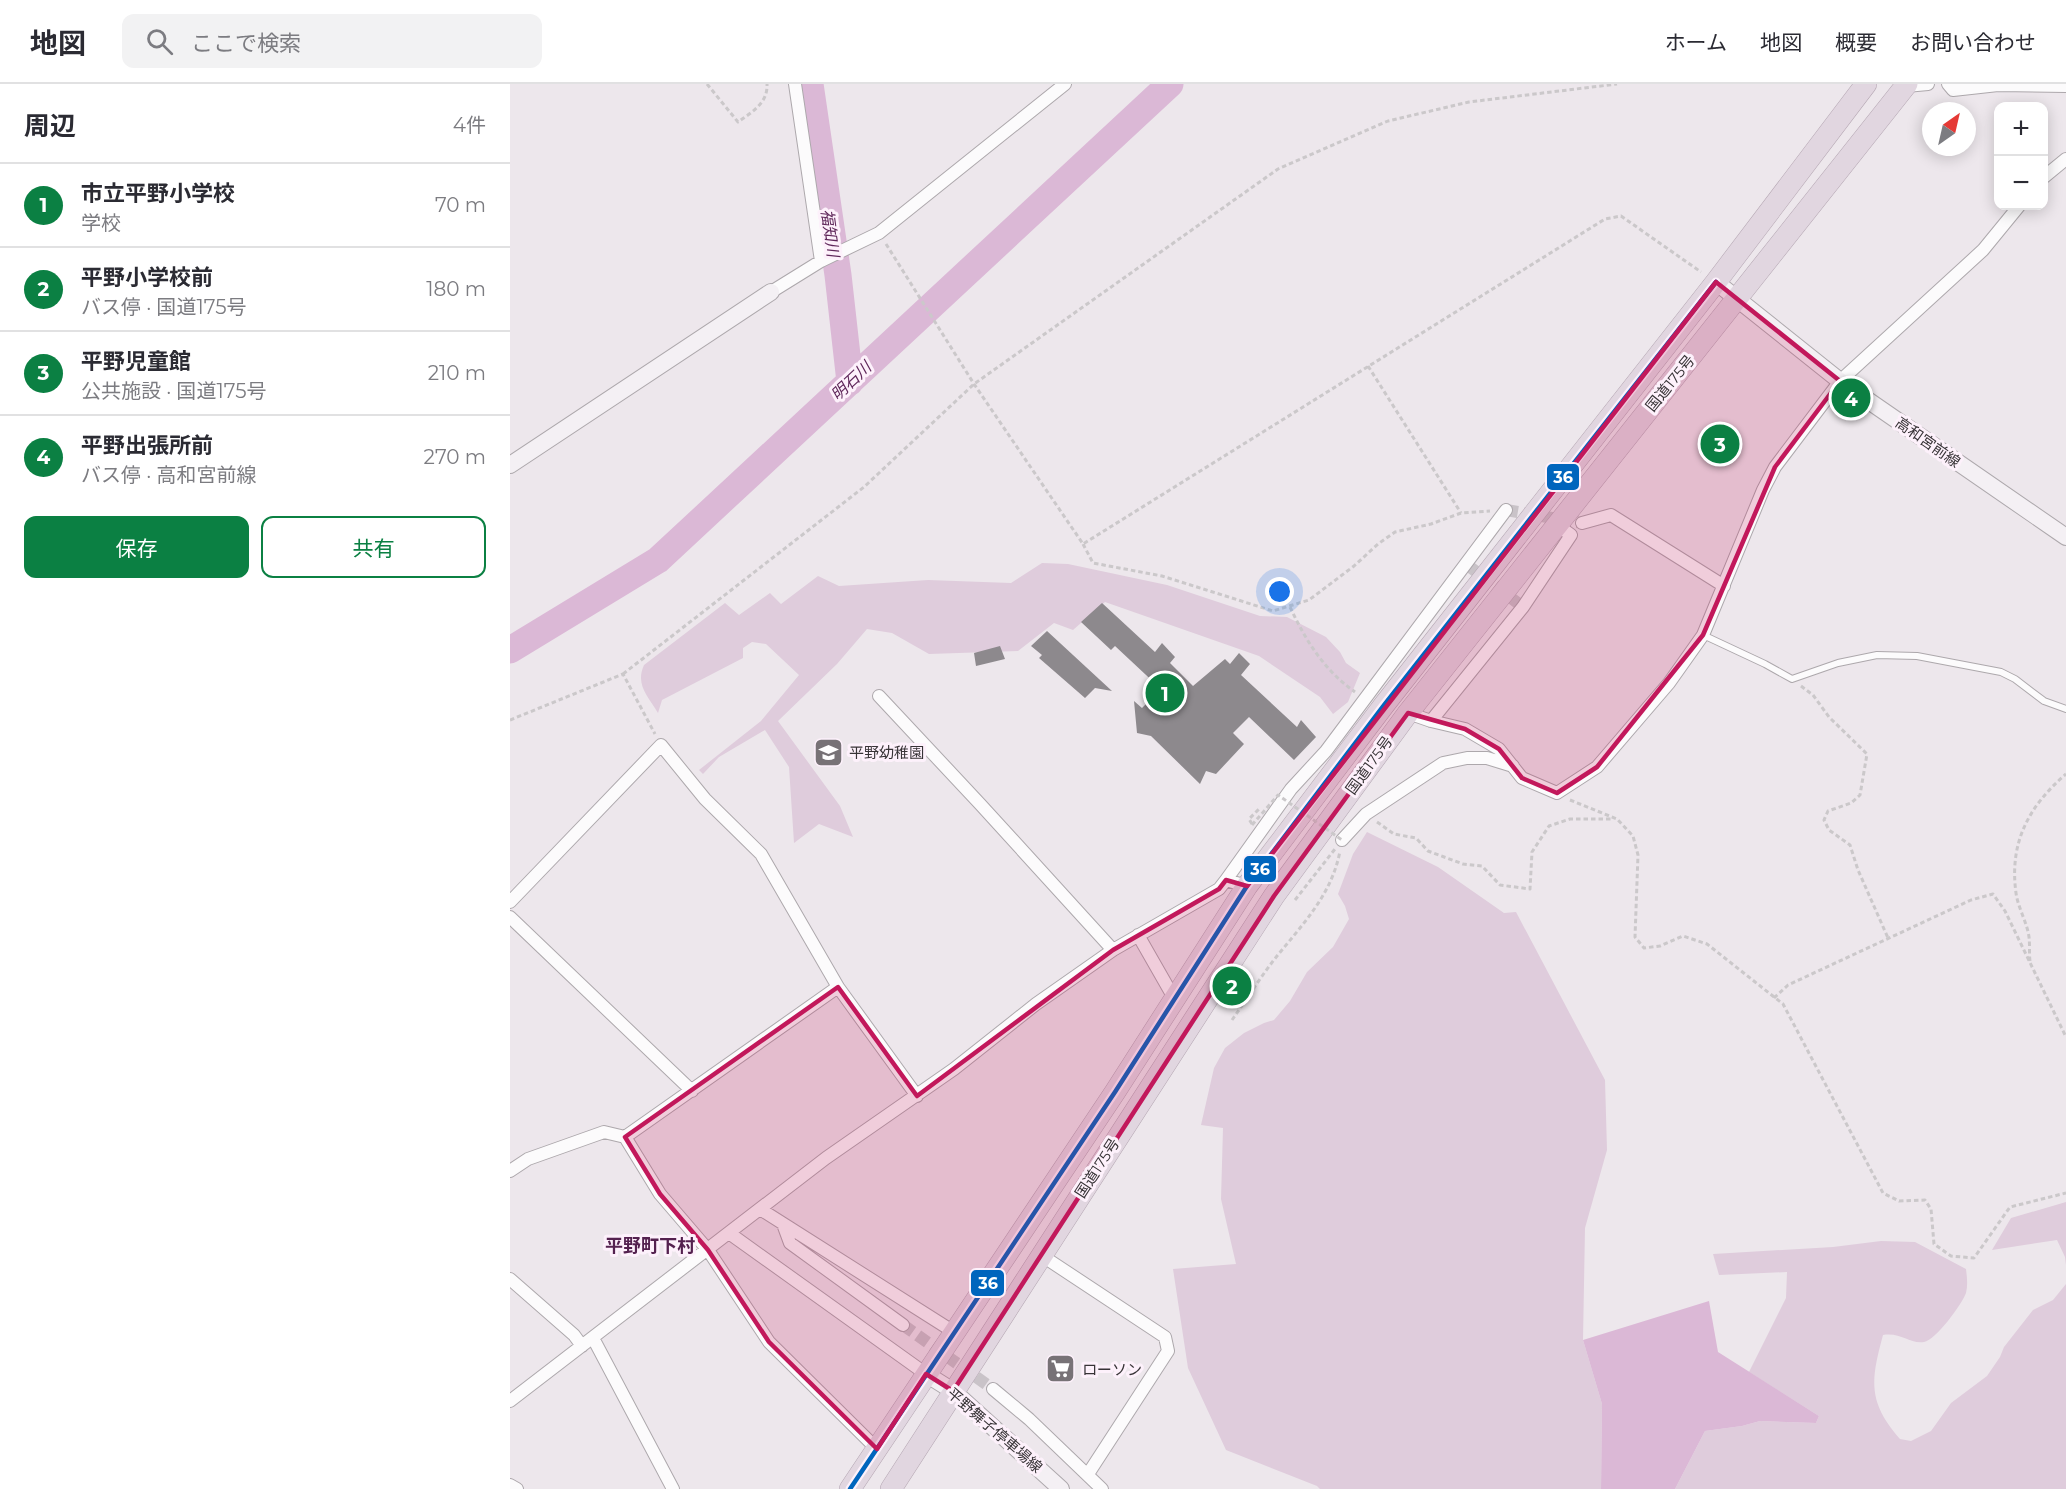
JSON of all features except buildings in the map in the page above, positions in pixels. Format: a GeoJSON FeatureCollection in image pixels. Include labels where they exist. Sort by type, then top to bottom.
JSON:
{"type":"FeatureCollection","features":[{"type":"Feature","properties":{"kind":"highway","name":"国道175号"},"geometry":{"type":"LineString","coordinates":[[850,1489],[1115,1092],[1247,886],[1384,705],[1716,282],[1866,84]]}},
{"type":"Feature","properties":{"kind":"highway","name":"国道175号"},"geometry":{"type":"LineString","coordinates":[[891,1489],[1274,896],[1408,713],[1906,85]]}},
{"type":"Feature","properties":{"kind":"street"},"geometry":{"type":"LineString","coordinates":[[795,84],[821,261]]}},
{"type":"Feature","properties":{"kind":"street"},"geometry":{"type":"LineString","coordinates":[[510,465],[771,292],[821,261],[879,233],[1065,84]]}},
{"type":"Feature","properties":{"kind":"street"},"geometry":{"type":"LineString","coordinates":[[1906,85],[1928,84]]}},
{"type":"Feature","properties":{"kind":"street"},"geometry":{"type":"LineString","coordinates":[[1948,84],[1953,90],[1998,85],[2066,86]]}},
{"type":"Feature","properties":{"kind":"street"},"geometry":{"type":"LineString","coordinates":[[2048,173],[2066,159]]}},
{"type":"Feature","properties":{"kind":"street"},"geometry":{"type":"LineString","coordinates":[[1408,713],[1431,722],[1466,729],[1499,749],[1522,778],[1557,793],[1598,767],[1669,683],[1703,636],[1774,467],[1840,381],[1983,250],[2016,210]]}},
{"type":"Feature","properties":{"kind":"street","name":"高和宮前線"},"geometry":{"type":"LineString","coordinates":[[1716,282],[1840,381],[2066,537]]}},
{"type":"Feature","properties":{"kind":"street"},"geometry":{"type":"LineString","coordinates":[[510,1401],[826,1158],[954,1069],[1036,1004],[1113,950],[1219,889],[1291,789],[1326,751],[1506,510]]}},
{"type":"Feature","properties":{"kind":"street"},"geometry":{"type":"LineString","coordinates":[[1582,523],[1611,515],[1724,586]]}},
{"type":"Feature","properties":{"kind":"street"},"geometry":{"type":"LineString","coordinates":[[1431,722],[1523,607],[1571,535],[1557,525]]}},
{"type":"Feature","properties":{"kind":"street"},"geometry":{"type":"LineString","coordinates":[[879,696],[1113,950]]}},
{"type":"Feature","properties":{"kind":"street"},"geometry":{"type":"LineString","coordinates":[[510,902],[661,745],[705,799],[761,854],[838,987],[917,1096]]}},
{"type":"Feature","properties":{"kind":"street"},"geometry":{"type":"LineString","coordinates":[[1342,840],[1366,814],[1443,763],[1467,758],[1487,758],[1513,766]]}},
{"type":"Feature","properties":{"kind":"street"},"geometry":{"type":"LineString","coordinates":[[1226,880],[1247,886]]}},
{"type":"Feature","properties":{"kind":"street"},"geometry":{"type":"LineString","coordinates":[[510,917],[692,1091]]}},
{"type":"Feature","properties":{"kind":"street"},"geometry":{"type":"LineString","coordinates":[[1138,935],[1174,998]]}},
{"type":"Feature","properties":{"kind":"street"},"geometry":{"type":"LineString","coordinates":[[625,1137],[838,987]]}},
{"type":"Feature","properties":{"kind":"street"},"geometry":{"type":"LineString","coordinates":[[510,1171],[528,1159],[604,1132],[625,1137],[660,1194],[708,1250],[769,1342],[877,1449]]}},
{"type":"Feature","properties":{"kind":"street"},"geometry":{"type":"LineString","coordinates":[[760,1209],[954,1332]]}},
{"type":"Feature","properties":{"kind":"street"},"geometry":{"type":"LineString","coordinates":[[783,1224],[790,1243],[903,1325]]}},
{"type":"Feature","properties":{"kind":"street"},"geometry":{"type":"LineString","coordinates":[[729,1233],[926,1374]]}},
{"type":"Feature","properties":{"kind":"street"},"geometry":{"type":"LineString","coordinates":[[1041,1255],[1165,1337],[1168,1351],[1088,1474]]}},
{"type":"Feature","properties":{"kind":"street"},"geometry":{"type":"LineString","coordinates":[[510,1279],[574,1335],[582,1346]]}},
{"type":"Feature","properties":{"kind":"street"},"geometry":{"type":"LineString","coordinates":[[593,1338],[672,1489]]}},
{"type":"Feature","properties":{"kind":"street","name":"平野舞子停車場線"},"geometry":{"type":"LineString","coordinates":[[926,1374],[953,1391],[1061,1489]]}},
{"type":"Feature","properties":{"kind":"street"},"geometry":{"type":"LineString","coordinates":[[993,1389],[1029,1419],[1102,1489]]}},
{"type":"Feature","properties":{"kind":"street"},"geometry":{"type":"LineString","coordinates":[[510,1485],[517,1489]]}},
{"type":"Feature","properties":{"kind":"lane"},"geometry":{"type":"LineString","coordinates":[[1703,636],[1765,664],[1792,680],[1838,663],[1877,655],[1917,656],[2001,672],[2015,679],[2044,701],[2066,709]]}},
{"type":"Feature","properties":{"kind":"path"},"geometry":{"type":"LineString","coordinates":[[707,84],[738,122],[759,108],[768,89],[767,84]]}},
{"type":"Feature","properties":{"kind":"path"},"geometry":{"type":"LineString","coordinates":[[510,720],[623,674],[864,488],[974,384],[1278,169],[1388,122],[1469,102],[1617,84]]}},
{"type":"Feature","properties":{"kind":"path"},"geometry":{"type":"LineString","coordinates":[[1083,544],[1605,219],[1621,216],[1716,282]]}},
{"type":"Feature","properties":{"kind":"path"},"geometry":{"type":"LineString","coordinates":[[879,233],[974,384],[1083,544],[1093,563],[1162,576],[1274,611],[1309,600],[1395,532],[1431,524],[1461,513],[1506,510]]}},
{"type":"Feature","properties":{"kind":"path"},"geometry":{"type":"LineString","coordinates":[[1368,366],[1461,513]]}},
{"type":"Feature","properties":{"kind":"path"},"geometry":{"type":"LineString","coordinates":[[1290,607],[1320,660],[1341,682],[1357,694]]}},
{"type":"Feature","properties":{"kind":"path"},"geometry":{"type":"LineString","coordinates":[[623,674],[661,745]]}},
{"type":"Feature","properties":{"kind":"path"},"geometry":{"type":"LineString","coordinates":[[1792,680],[1813,695],[1829,717],[1867,754],[1860,795],[1851,803],[1828,811],[1824,820],[1829,830],[1850,845],[1858,870],[1888,938]]}},
{"type":"Feature","properties":{"kind":"path"},"geometry":{"type":"LineString","coordinates":[[2030,963],[2029,937],[2016,893],[2015,852],[2030,812],[2050,788],[2066,774]]}},
{"type":"Feature","properties":{"kind":"path"},"geometry":{"type":"LineString","coordinates":[[1557,793],[1586,808],[1617,819],[1634,836],[1638,855],[1635,937],[1644,948],[1660,946],[1683,936],[1707,944],[1783,1004],[1883,1193],[1899,1201],[1925,1200],[1931,1209],[1934,1244],[1951,1256],[1974,1258],[2010,1207],[2066,1193]]}},
{"type":"Feature","properties":{"kind":"path"},"geometry":{"type":"LineString","coordinates":[[1232,1020],[1318,904],[1336,872],[1342,840],[1278,795],[1252,825]]}},
{"type":"Feature","properties":{"kind":"path"},"geometry":{"type":"LineString","coordinates":[[1366,814],[1394,834],[1416,838],[1428,851],[1463,864],[1482,866],[1500,885],[1530,889],[1532,852],[1549,826],[1570,819],[1617,819]]}},
{"type":"Feature","properties":{"kind":"path"},"geometry":{"type":"LineString","coordinates":[[1774,998],[1788,985],[1971,900],[1993,894],[2005,911],[2066,1037]]}},
{"type":"Feature","properties":{"kind":"highlighted area"},"geometry":{"type":"Polygon","coordinates":[[[1716,282],[1840,381],[1775,467],[1703,635],[1597,767],[1557,793],[1522,778],[1499,749],[1465,729],[1408,713],[1274,896],[953,1391],[926,1374],[877,1449],[769,1342],[708,1250],[660,1194],[625,1137],[838,987],[917,1096],[1113,950],[1219,889],[1226,880],[1247,886],[1716,282]]]}},
{"type":"Feature","properties":{"kind":"shaded area"},"geometry":{"type":"Polygon","coordinates":[[[1042,563],[1068,564],[1167,585],[1260,616],[1287,617],[1326,637],[1340,652],[1346,663],[1360,673],[1348,702],[1333,714],[1320,697],[1259,656],[1105,602],[1073,630],[1054,623],[1018,651],[929,654],[892,633],[867,629],[837,664],[778,721],[840,806],[853,837],[819,824],[794,843],[789,767],[765,730],[719,757],[703,774],[699,770],[761,721],[799,675],[766,644],[752,642],[743,648],[743,658],[662,700],[658,713],[642,684],[644,665],[725,603],[739,615],[770,593],[781,604],[818,576],[839,586],[928,580],[1011,583],[1042,563]]]}},
{"type":"Feature","properties":{"kind":"shaded area"},"geometry":{"type":"Polygon","coordinates":[[[1367,832],[1438,867],[1504,913],[1516,912],[1605,1080],[1607,1150],[1585,1228],[1583,1340],[1602,1404],[1601,1489],[1320,1489],[1226,1450],[1188,1368],[1173,1269],[1236,1264],[1221,1199],[1223,1128],[1201,1125],[1214,1068],[1225,1048],[1244,1033],[1274,1020],[1290,1001],[1307,972],[1333,947],[1349,919],[1338,894],[1353,854],[1367,832]]]}},
{"type":"Feature","properties":{"kind":"shaded area"},"geometry":{"type":"Polygon","coordinates":[[[2066,1202],[2066,1265],[2057,1240],[1992,1250],[2011,1218],[2066,1202]]]}},
{"type":"Feature","properties":{"kind":"shaded area"},"geometry":{"type":"Polygon","coordinates":[[[1881,1241],[1915,1242],[1966,1269],[1967,1275],[1967,1290],[1964,1298],[1948,1321],[1929,1340],[1919,1342],[1895,1335],[1883,1335],[1874,1378],[1875,1390],[1882,1413],[1900,1439],[1911,1441],[1931,1431],[1951,1403],[1987,1376],[2004,1347],[2033,1310],[2053,1300],[2066,1284],[2066,1489],[1675,1489],[1705,1431],[1760,1421],[1816,1423],[1819,1416],[1749,1372],[1786,1298],[1787,1272],[1719,1275],[1713,1254],[1833,1247],[1881,1241]]]}},
{"type":"Feature","properties":{"kind":"shaded area"},"geometry":{"type":"Polygon","coordinates":[[[1709,1301],[1718,1352],[1819,1416],[1816,1423],[1760,1421],[1705,1431],[1675,1489],[1601,1489],[1602,1404],[1583,1340],[1709,1301]]]}},
{"type":"Feature","properties":{"kind":"waterway","name":"福知川"},"geometry":{"type":"LineString","coordinates":[[810,84],[838,275],[850,382]]}},
{"type":"Feature","properties":{"kind":"waterway","name":"明石川"},"geometry":{"type":"LineString","coordinates":[[510,650],[658,560],[1170,84]]}},
{"type":"Feature","properties":{"kind":"tunnel"},"geometry":{"type":"LineString","coordinates":[[1506,510],[1582,523]]}},
{"type":"Feature","properties":{"kind":"tunnel"},"geometry":{"type":"LineString","coordinates":[[1466,564],[1523,607]]}},
{"type":"Feature","properties":{"kind":"tunnel"},"geometry":{"type":"LineString","coordinates":[[903,1325],[993,1389]]}},
{"type":"Feature","properties":{"kind":"transit line","name":"36"},"geometry":{"type":"LineString","coordinates":[[850,1489],[1115,1092],[1247,886],[1384,705],[1716,282]]}},
{"type":"Feature","properties":{"kind":"place","name":"平野出張所前"},"geometry":{"type":"Point","coordinates":[1851,398]}},
{"type":"Feature","properties":{"kind":"place","name":"平野児童館"},"geometry":{"type":"Point","coordinates":[1720,444]}},
{"type":"Feature","properties":{"kind":"place","name":"市立平野小学校"},"geometry":{"type":"Point","coordinates":[1165,693]}},
{"type":"Feature","properties":{"kind":"place","name":"平野幼稚園"},"geometry":{"type":"Point","coordinates":[828,752]}},
{"type":"Feature","properties":{"kind":"place","name":"平野小学校前"},"geometry":{"type":"Point","coordinates":[1232,986]}},
{"type":"Feature","properties":{"kind":"place","name":"ローソン"},"geometry":{"type":"Point","coordinates":[1061,1369]}},
{"type":"Feature","properties":{"kind":"district","name":"平野町下村"},"geometry":{"type":"Point","coordinates":[650,1246]}}]}
